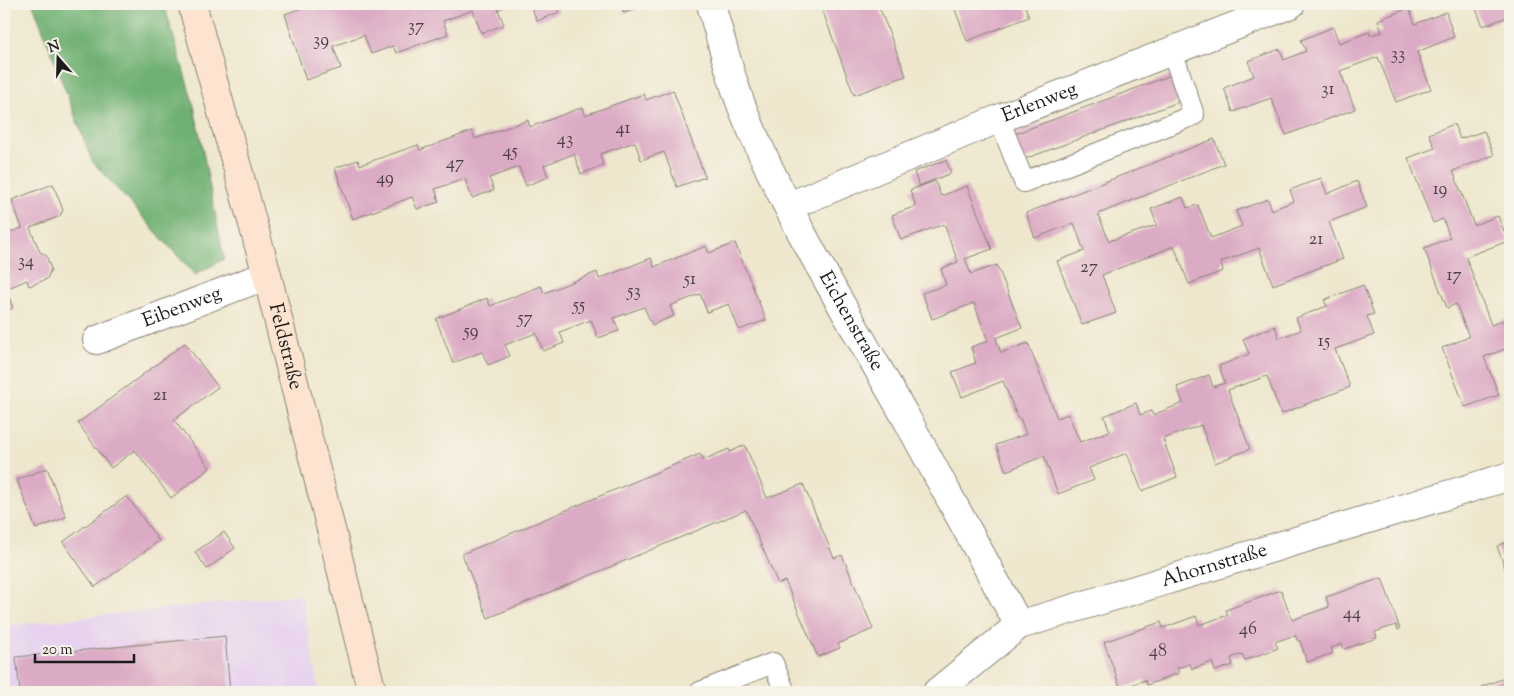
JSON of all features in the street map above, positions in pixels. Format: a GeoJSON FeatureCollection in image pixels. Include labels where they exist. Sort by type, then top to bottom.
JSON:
{"type":"FeatureCollection","features":[{"type":"Feature","properties":{"kind":"main road","name":"Feldstraße"},"geometry":{"type":"LineString","coordinates":[[192,4],[267,275],[372,692]]}},
{"type":"Feature","properties":{"kind":"street","name":"Eichenstraße"},"geometry":{"type":"LineString","coordinates":[[711,4],[725,57],[744,112],[789,206],[853,327],[909,423],[1019,625]]}},
{"type":"Feature","properties":{"kind":"street","name":"Erlenweg"},"geometry":{"type":"LineString","coordinates":[[789,206],[999,119],[1291,4]]}},
{"type":"Feature","properties":{"kind":"street","name":"Eibenweg"},"geometry":{"type":"LineString","coordinates":[[97,340],[267,275]]}},
{"type":"Feature","properties":{"kind":"street","name":"Ahornstraße"},"geometry":{"type":"LineString","coordinates":[[936,692],[1019,625],[1510,476]]}},
{"type":"Feature","properties":{"kind":"lane"},"geometry":{"type":"LineString","coordinates":[[999,119],[1024,182],[1033,179],[1194,115],[1172,51]]}},
{"type":"Feature","properties":{"kind":"lane"},"geometry":{"type":"LineString","coordinates":[[700,692],[773,663],[785,692]]}},
{"type":"Feature","properties":{"kind":"shaded area"},"geometry":{"type":"Polygon","coordinates":[[[302,594],[319,692],[4,692],[4,626],[302,594]]]}},
{"type":"Feature","properties":{"kind":"green space"},"geometry":{"type":"Polygon","coordinates":[[[33,4],[164,4],[194,106],[224,259],[195,275],[92,161],[33,4]]]}},
{"type":"Feature","properties":{"kind":"building"},"geometry":{"type":"Polygon","coordinates":[[[312,4],[313,8],[325,4],[512,4],[498,9],[504,25],[481,33],[473,10],[443,21],[448,34],[396,53],[393,46],[371,54],[364,35],[333,46],[341,68],[306,80],[285,14],[312,4]]]}},
{"type":"Feature","properties":{"kind":"building"},"geometry":{"type":"Polygon","coordinates":[[[530,4],[556,4],[559,12],[537,21],[530,4]]]}},
{"type":"Feature","properties":{"kind":"building"},"geometry":{"type":"Polygon","coordinates":[[[621,4],[649,4],[624,13],[621,4]]]}},
{"type":"Feature","properties":{"kind":"building"},"geometry":{"type":"Polygon","coordinates":[[[820,4],[878,4],[906,76],[854,95],[820,4]]]}},
{"type":"Feature","properties":{"kind":"building"},"geometry":{"type":"Polygon","coordinates":[[[953,4],[1024,4],[1029,17],[967,41],[953,4]]]}},
{"type":"Feature","properties":{"kind":"building"},"geometry":{"type":"Polygon","coordinates":[[[1474,4],[1510,4],[1510,16],[1483,26],[1474,4]]]}},
{"type":"Feature","properties":{"kind":"building"},"geometry":{"type":"Polygon","coordinates":[[[1409,8],[1415,24],[1446,12],[1454,37],[1417,52],[1431,89],[1396,102],[1378,57],[1340,71],[1355,109],[1286,135],[1271,98],[1233,112],[1224,88],[1254,76],[1248,61],[1280,49],[1284,60],[1306,51],[1301,40],[1333,27],[1339,43],[1369,32],[1370,35],[1382,32],[1378,20],[1409,8]]]}},
{"type":"Feature","properties":{"kind":"building"},"geometry":{"type":"Polygon","coordinates":[[[1174,74],[1184,100],[1022,160],[1012,135],[1174,74]]]}},
{"type":"Feature","properties":{"kind":"building"},"geometry":{"type":"Polygon","coordinates":[[[673,90],[705,177],[677,187],[664,152],[641,160],[635,142],[600,154],[603,165],[581,174],[574,154],[544,165],[548,177],[526,186],[519,167],[489,178],[494,190],[472,198],[465,179],[435,189],[439,202],[417,209],[412,197],[353,219],[335,168],[358,160],[360,165],[418,145],[420,150],[472,131],[475,139],[528,120],[530,127],[583,107],[585,115],[644,94],[646,100],[673,90]]]}},
{"type":"Feature","properties":{"kind":"building"},"geometry":{"type":"Polygon","coordinates":[[[1454,124],[1460,139],[1484,131],[1494,155],[1453,171],[1474,225],[1498,216],[1508,241],[1466,257],[1491,325],[1510,318],[1510,347],[1484,357],[1499,395],[1465,407],[1442,348],[1469,337],[1456,304],[1447,308],[1424,248],[1450,238],[1443,219],[1433,223],[1408,158],[1435,148],[1429,134],[1454,124]]]}},
{"type":"Feature","properties":{"kind":"building"},"geometry":{"type":"Polygon","coordinates":[[[1214,139],[1224,164],[1098,214],[1109,241],[1157,225],[1151,209],[1183,197],[1187,208],[1198,205],[1211,238],[1242,226],[1236,211],[1268,199],[1272,210],[1294,201],[1290,190],[1321,178],[1327,194],[1357,181],[1367,207],[1329,222],[1343,259],[1273,285],[1259,248],[1221,262],[1223,271],[1189,284],[1174,246],[1102,275],[1116,313],[1082,325],[1057,261],[1084,251],[1074,223],[1035,238],[1026,213],[1214,139]]]}},
{"type":"Feature","properties":{"kind":"building"},"geometry":{"type":"Polygon","coordinates":[[[946,160],[951,173],[919,186],[914,172],[946,160]]]}},
{"type":"Feature","properties":{"kind":"building"},"geometry":{"type":"Polygon","coordinates":[[[935,181],[941,196],[967,186],[992,249],[965,259],[971,274],[997,265],[1022,328],[996,338],[1001,353],[1028,343],[1057,418],[1068,414],[1080,442],[1110,431],[1104,416],[1136,403],[1140,415],[1151,411],[1153,415],[1183,403],[1177,387],[1209,375],[1213,387],[1225,383],[1219,366],[1249,354],[1243,339],[1275,326],[1279,338],[1301,330],[1296,318],[1327,306],[1324,300],[1363,285],[1374,314],[1367,316],[1374,335],[1335,349],[1350,387],[1281,414],[1267,376],[1228,390],[1250,449],[1215,463],[1201,425],[1163,439],[1177,477],[1142,491],[1127,453],[1089,468],[1094,480],[1058,494],[1044,456],[1006,471],[996,445],[1026,434],[1003,381],[962,397],[952,372],[976,363],[971,347],[988,341],[974,303],[932,319],[922,293],[946,285],[941,269],[958,262],[944,224],[901,240],[892,215],[916,206],[910,190],[935,181]]]}},
{"type":"Feature","properties":{"kind":"building"},"geometry":{"type":"Polygon","coordinates":[[[53,184],[63,210],[60,216],[30,228],[40,252],[46,255],[51,269],[47,279],[29,286],[27,280],[6,289],[13,308],[4,312],[4,240],[8,233],[22,228],[12,200],[53,184]]]}},
{"type":"Feature","properties":{"kind":"building"},"geometry":{"type":"Polygon","coordinates":[[[735,243],[766,320],[739,330],[729,304],[707,312],[700,294],[670,306],[674,316],[652,325],[644,307],[614,318],[619,331],[598,338],[591,320],[560,332],[564,343],[543,351],[536,333],[505,345],[510,356],[488,365],[482,352],[453,363],[436,319],[487,298],[490,306],[541,286],[544,293],[597,272],[599,279],[651,258],[654,267],[706,246],[709,253],[735,243]]]}},
{"type":"Feature","properties":{"kind":"building"},"geometry":{"type":"Polygon","coordinates":[[[185,343],[218,387],[174,420],[210,468],[171,498],[135,450],[111,468],[78,423],[185,343]]]}},
{"type":"Feature","properties":{"kind":"building"},"geometry":{"type":"Polygon","coordinates":[[[745,445],[767,498],[803,484],[834,558],[842,555],[873,629],[838,644],[840,648],[818,657],[785,581],[778,584],[746,510],[488,618],[462,554],[700,454],[703,460],[729,449],[730,452],[745,445]]]}},
{"type":"Feature","properties":{"kind":"building"},"geometry":{"type":"Polygon","coordinates":[[[47,468],[66,517],[36,529],[17,480],[47,468]]]}},
{"type":"Feature","properties":{"kind":"building"},"geometry":{"type":"Polygon","coordinates":[[[127,496],[159,541],[95,587],[63,542],[127,496]]]}},
{"type":"Feature","properties":{"kind":"building"},"geometry":{"type":"Polygon","coordinates":[[[224,532],[235,548],[207,569],[195,552],[224,532]]]}},
{"type":"Feature","properties":{"kind":"building"},"geometry":{"type":"Polygon","coordinates":[[[1510,541],[1510,582],[1497,546],[1510,541]]]}},
{"type":"Feature","properties":{"kind":"building"},"geometry":{"type":"Polygon","coordinates":[[[1382,578],[1400,629],[1398,630],[1396,625],[1375,632],[1377,638],[1344,649],[1342,644],[1331,648],[1333,653],[1307,662],[1300,641],[1298,641],[1295,635],[1275,642],[1278,648],[1245,660],[1242,654],[1231,658],[1233,665],[1215,671],[1212,662],[1192,669],[1190,664],[1177,668],[1179,673],[1147,685],[1145,680],[1123,688],[1125,692],[1122,692],[1104,642],[1161,622],[1163,628],[1196,616],[1199,625],[1228,615],[1226,610],[1281,590],[1292,620],[1329,607],[1326,597],[1382,578]]]}},
{"type":"Feature","properties":{"kind":"building"},"geometry":{"type":"Polygon","coordinates":[[[225,636],[230,692],[20,692],[16,657],[225,636]]]}},
{"type":"Feature","properties":{"kind":"building"},"geometry":{"type":"Polygon","coordinates":[[[1510,676],[1510,692],[1483,692],[1481,687],[1510,676]]]}}]}
